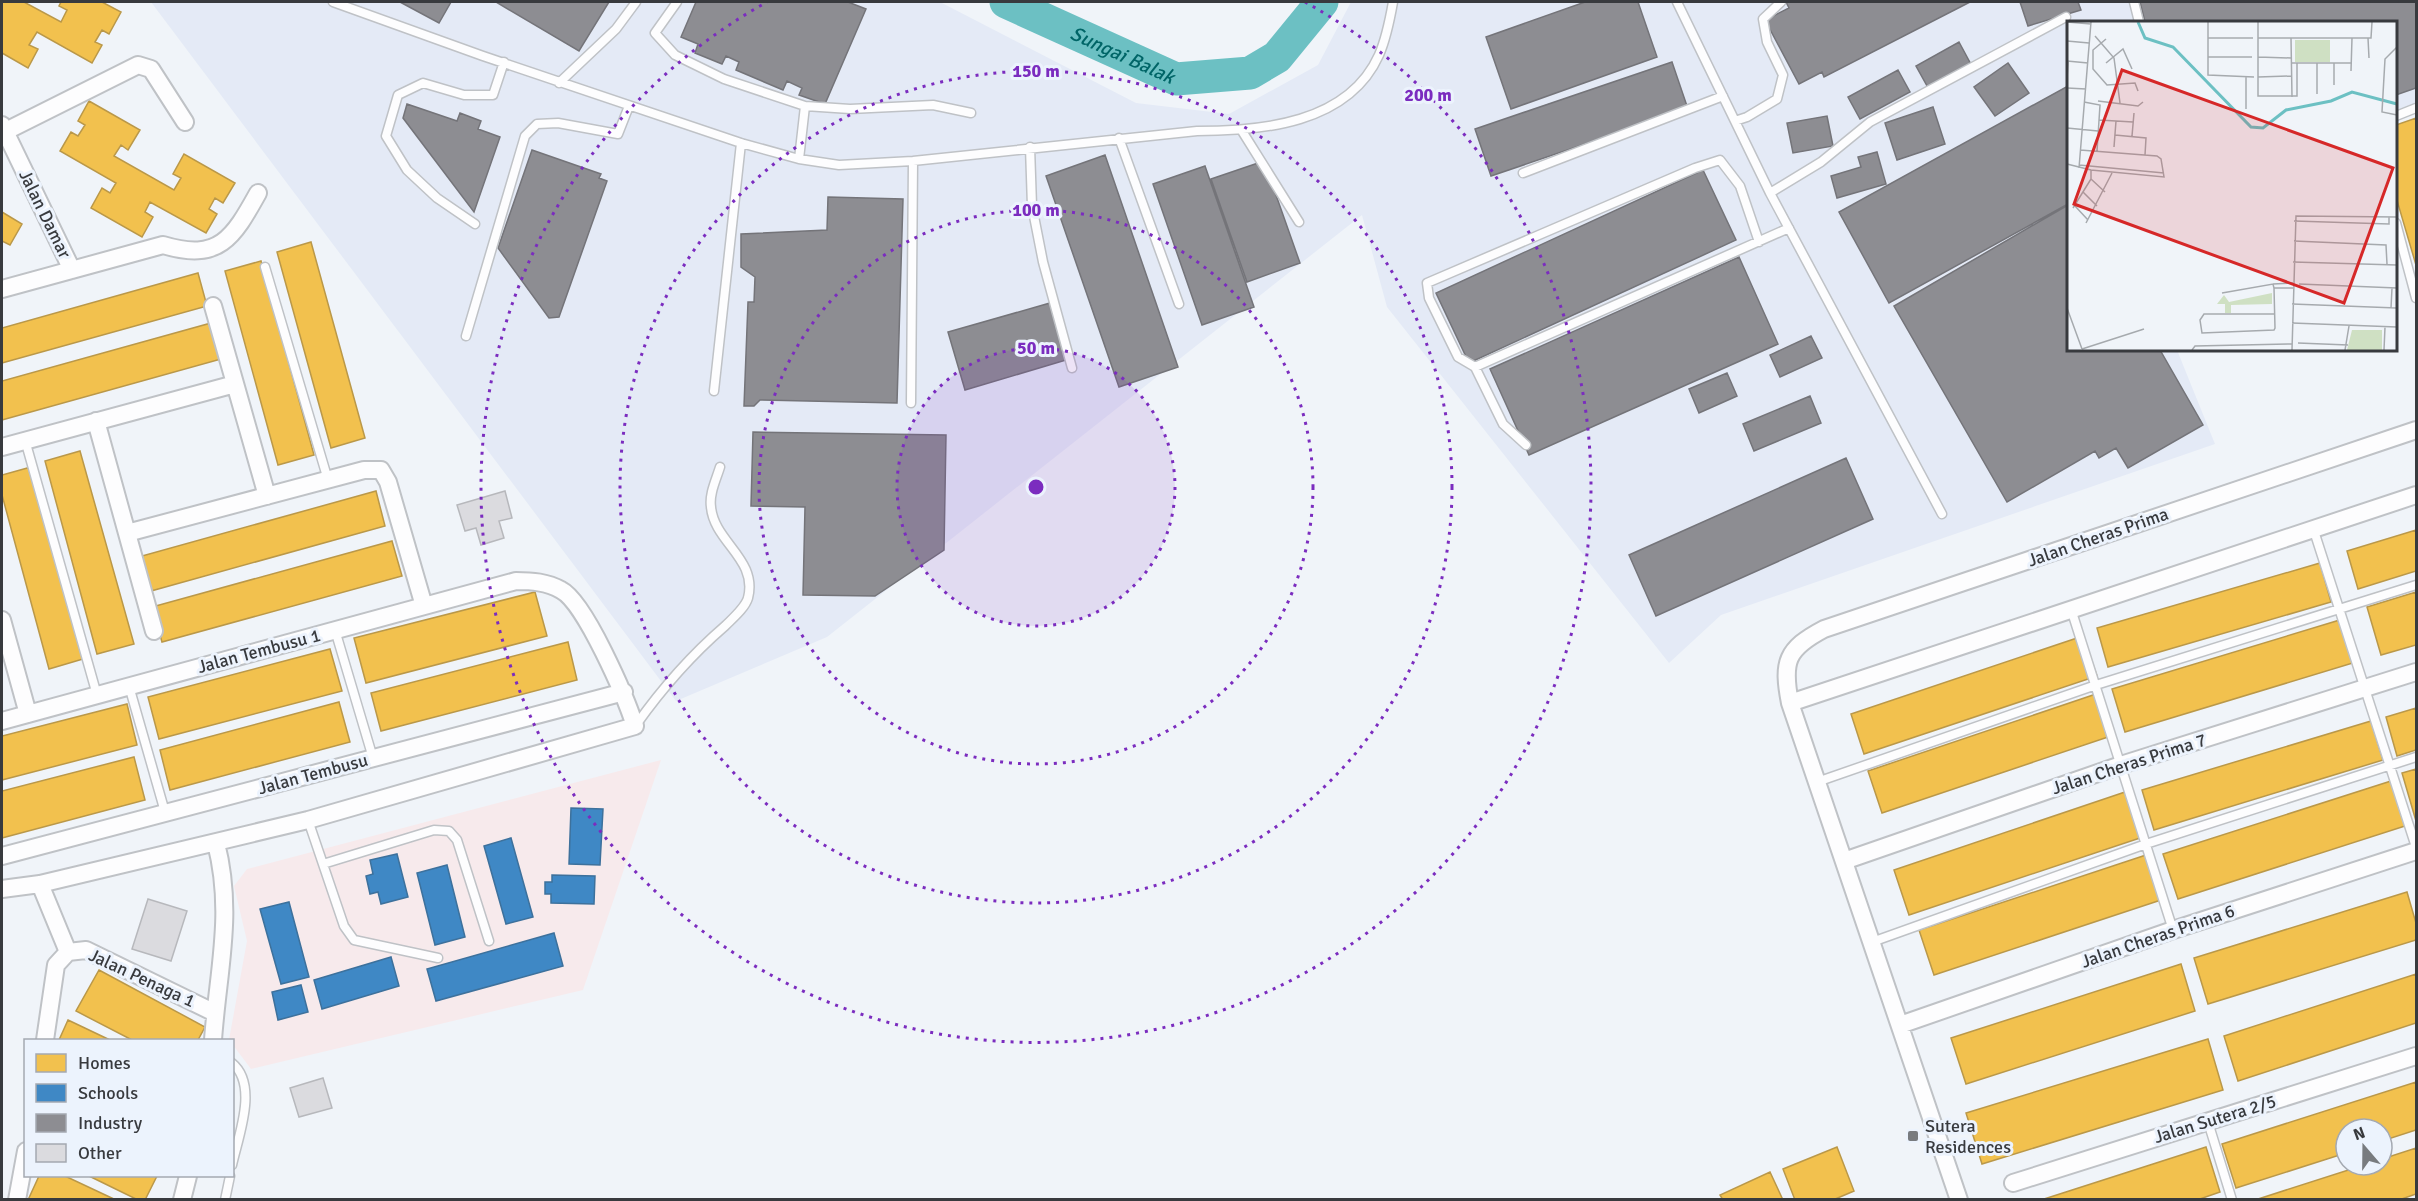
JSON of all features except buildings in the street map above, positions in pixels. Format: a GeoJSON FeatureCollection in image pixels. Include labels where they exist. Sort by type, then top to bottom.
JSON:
{"type":"FeatureCollection","features":[{"type":"Feature","properties":{"kind":"street"},"geometry":{"type":"LineString","coordinates":[[3,130],[138,65],[151,69],[185,122]]}},
{"type":"Feature","properties":{"kind":"street","name":"Jalan Damar"},"geometry":{"type":"LineString","coordinates":[[3,130],[72,270]]}},
{"type":"Feature","properties":{"kind":"street"},"geometry":{"type":"LineString","coordinates":[[2,289],[163,245],[188,253],[228,241],[258,193]]}},
{"type":"Feature","properties":{"kind":"street"},"geometry":{"type":"LineString","coordinates":[[213,306],[267,496]]}},
{"type":"Feature","properties":{"kind":"street"},"geometry":{"type":"LineString","coordinates":[[2,447],[235,384]]}},
{"type":"Feature","properties":{"kind":"street"},"geometry":{"type":"LineString","coordinates":[[96,421],[154,631]]}},
{"type":"Feature","properties":{"kind":"street","name":"Jalan Cheras Prima"},"geometry":{"type":"LineString","coordinates":[[1790,703],[1785,678],[1789,659],[1802,640],[1824,629],[2416,430]]}},
{"type":"Feature","properties":{"kind":"street"},"geometry":{"type":"LineString","coordinates":[[127,534],[364,470],[381,470],[388,482],[424,606]]}},
{"type":"Feature","properties":{"kind":"street"},"geometry":{"type":"LineString","coordinates":[[1954,1198],[1900,1025],[1790,703],[2314,531],[2416,495]]}},
{"type":"Feature","properties":{"kind":"street","name":"Jalan Tembusu 1"},"geometry":{"type":"LineString","coordinates":[[2,721],[516,580],[541,582],[563,591],[580,611],[624,692]]}},
{"type":"Feature","properties":{"kind":"street"},"geometry":{"type":"LineString","coordinates":[[2,620],[28,714]]}},
{"type":"Feature","properties":{"kind":"street","name":"Jalan Cheras Prima 7"},"geometry":{"type":"LineString","coordinates":[[1844,861],[2121,765],[2416,672]]}},
{"type":"Feature","properties":{"kind":"street"},"geometry":{"type":"LineString","coordinates":[[2,889],[40,884],[308,820],[635,726],[624,692]]}},
{"type":"Feature","properties":{"kind":"street","name":"Jalan Tembusu"},"geometry":{"type":"LineString","coordinates":[[2,856],[624,692]]}},
{"type":"Feature","properties":{"kind":"street"},"geometry":{"type":"LineString","coordinates":[[213,1039],[226,901],[223,870],[216,843]]}},
{"type":"Feature","properties":{"kind":"street","name":"Jalan Cheras Prima 6"},"geometry":{"type":"LineString","coordinates":[[1900,1025],[2416,849]]}},
{"type":"Feature","properties":{"kind":"street"},"geometry":{"type":"LineString","coordinates":[[40,884],[68,952],[56,965],[45,1039]]}},
{"type":"Feature","properties":{"kind":"street","name":"Jalan Penaga 1"},"geometry":{"type":"LineString","coordinates":[[68,952],[86,950],[215,1013]]}},
{"type":"Feature","properties":{"kind":"street","name":"Jalan Sutera 2/5"},"geometry":{"type":"LineString","coordinates":[[2013,1183],[2416,1056]]}},
{"type":"Feature","properties":{"kind":"street"},"geometry":{"type":"LineString","coordinates":[[17,1200],[24,1162]]}},
{"type":"Feature","properties":{"kind":"street"},"geometry":{"type":"LineString","coordinates":[[182,1200],[188,1177]]}},
{"type":"Feature","properties":{"kind":"lane"},"geometry":{"type":"LineString","coordinates":[[333,2],[559,83],[741,143],[799,159],[839,165],[913,161],[1119,138],[1197,131],[1242,131],[1277,126],[1307,117],[1338,101],[1363,81],[1379,55],[1393,2]]}},
{"type":"Feature","properties":{"kind":"lane"},"geometry":{"type":"LineString","coordinates":[[559,83],[616,29],[636,2]]}},
{"type":"Feature","properties":{"kind":"lane"},"geometry":{"type":"LineString","coordinates":[[677,2],[655,33],[675,55],[724,79],[806,106],[850,109],[933,105],[971,113]]}},
{"type":"Feature","properties":{"kind":"lane"},"geometry":{"type":"LineString","coordinates":[[1677,2],[1770,193],[1942,514]]}},
{"type":"Feature","properties":{"kind":"lane"},"geometry":{"type":"LineString","coordinates":[[1735,121],[1748,117],[1777,99],[1783,75],[1767,42],[1763,19],[1781,2]]}},
{"type":"Feature","properties":{"kind":"lane"},"geometry":{"type":"LineString","coordinates":[[2134,2],[2139,21]]}},
{"type":"Feature","properties":{"kind":"lane"},"geometry":{"type":"LineString","coordinates":[[1770,193],[1821,162],[1870,122],[2066,17]]}},
{"type":"Feature","properties":{"kind":"lane"},"geometry":{"type":"LineString","coordinates":[[475,224],[437,198],[407,170],[386,136],[398,95],[423,83],[464,95],[493,95],[504,62]]}},
{"type":"Feature","properties":{"kind":"lane"},"geometry":{"type":"LineString","coordinates":[[1523,173],[1723,96]]}},
{"type":"Feature","properties":{"kind":"lane"},"geometry":{"type":"LineString","coordinates":[[466,336],[525,136],[537,124],[558,123],[618,134],[629,106]]}},
{"type":"Feature","properties":{"kind":"lane"},"geometry":{"type":"LineString","coordinates":[[799,159],[806,106]]}},
{"type":"Feature","properties":{"kind":"lane"},"geometry":{"type":"LineString","coordinates":[[2397,116],[2416,108]]}},
{"type":"Feature","properties":{"kind":"lane"},"geometry":{"type":"LineString","coordinates":[[1242,131],[1299,222]]}},
{"type":"Feature","properties":{"kind":"lane"},"geometry":{"type":"LineString","coordinates":[[1119,138],[1179,304]]}},
{"type":"Feature","properties":{"kind":"lane"},"geometry":{"type":"LineString","coordinates":[[714,391],[741,143]]}},
{"type":"Feature","properties":{"kind":"lane"},"geometry":{"type":"LineString","coordinates":[[1030,147],[1032,206],[1036,229],[1072,368]]}},
{"type":"Feature","properties":{"kind":"lane"},"geometry":{"type":"LineString","coordinates":[[1526,445],[1503,424],[1474,367],[1458,357],[1429,298],[1427,284],[1695,168],[1720,160],[1740,186],[1759,242]]}},
{"type":"Feature","properties":{"kind":"lane"},"geometry":{"type":"LineString","coordinates":[[911,403],[913,161]]}},
{"type":"Feature","properties":{"kind":"lane"},"geometry":{"type":"LineString","coordinates":[[2397,227],[2416,298]]}},
{"type":"Feature","properties":{"kind":"lane"},"geometry":{"type":"LineString","coordinates":[[1474,367],[1790,228]]}},
{"type":"Feature","properties":{"kind":"lane"},"geometry":{"type":"LineString","coordinates":[[265,267],[328,480]]}},
{"type":"Feature","properties":{"kind":"lane"},"geometry":{"type":"LineString","coordinates":[[26,441],[97,695]]}},
{"type":"Feature","properties":{"kind":"lane"},"geometry":{"type":"LineString","coordinates":[[635,726],[670,678],[735,616],[748,600],[751,580],[713,519],[711,496],[720,467]]}},
{"type":"Feature","properties":{"kind":"lane"},"geometry":{"type":"LineString","coordinates":[[2314,531],[2416,849]]}},
{"type":"Feature","properties":{"kind":"lane"},"geometry":{"type":"LineString","coordinates":[[1817,782],[2096,685],[2416,585]]}},
{"type":"Feature","properties":{"kind":"lane"},"geometry":{"type":"LineString","coordinates":[[2072,609],[2174,930]]}},
{"type":"Feature","properties":{"kind":"lane"},"geometry":{"type":"LineString","coordinates":[[335,630],[373,758]]}},
{"type":"Feature","properties":{"kind":"lane"},"geometry":{"type":"LineString","coordinates":[[129,686],[165,812]]}},
{"type":"Feature","properties":{"kind":"lane"},"geometry":{"type":"LineString","coordinates":[[1872,942],[2146,844],[2416,757]]}},
{"type":"Feature","properties":{"kind":"lane"},"geometry":{"type":"LineString","coordinates":[[308,820],[344,926],[354,940],[438,958]]}},
{"type":"Feature","properties":{"kind":"lane"},"geometry":{"type":"LineString","coordinates":[[323,864],[434,830],[449,831],[457,840],[489,941]]}},
{"type":"Feature","properties":{"kind":"lane"},"geometry":{"type":"LineString","coordinates":[[234,1065],[241,1072],[245,1085],[245,1104],[234,1156]]}},
{"type":"Feature","properties":{"kind":"lane"},"geometry":{"type":"LineString","coordinates":[[2208,1122],[2232,1200]]}},
{"type":"Feature","properties":{"kind":"lane"},"geometry":{"type":"LineString","coordinates":[[225,1200],[230,1177]]}},
{"type":"Feature","properties":{"kind":"shaded area"},"geometry":{"type":"Polygon","coordinates":[[[151,2],[940,2],[1136,103],[1229,114],[1318,65],[1351,2],[2416,2],[2416,105],[2397,112],[2397,21],[2067,21],[2067,351],[2177,351],[2215,444],[1721,615],[1669,663],[1387,307],[1362,215],[827,637],[676,701],[151,2]]]}},
{"type":"Feature","properties":{"kind":"shaded area"},"geometry":{"type":"Polygon","coordinates":[[[661,760],[583,990],[251,1069],[234,1046],[234,1039],[229,1039],[247,941],[234,886],[247,869],[661,760]]]}},
{"type":"Feature","properties":{"kind":"waterway","name":"Sungai Balak"},"geometry":{"type":"LineString","coordinates":[[1006,2],[1176,79],[1250,73],[1277,57],[1322,2]]}},
{"type":"Feature","properties":{"kind":"place","name":"Sutera Residences"},"geometry":{"type":"Point","coordinates":[1913,1136]}}]}
